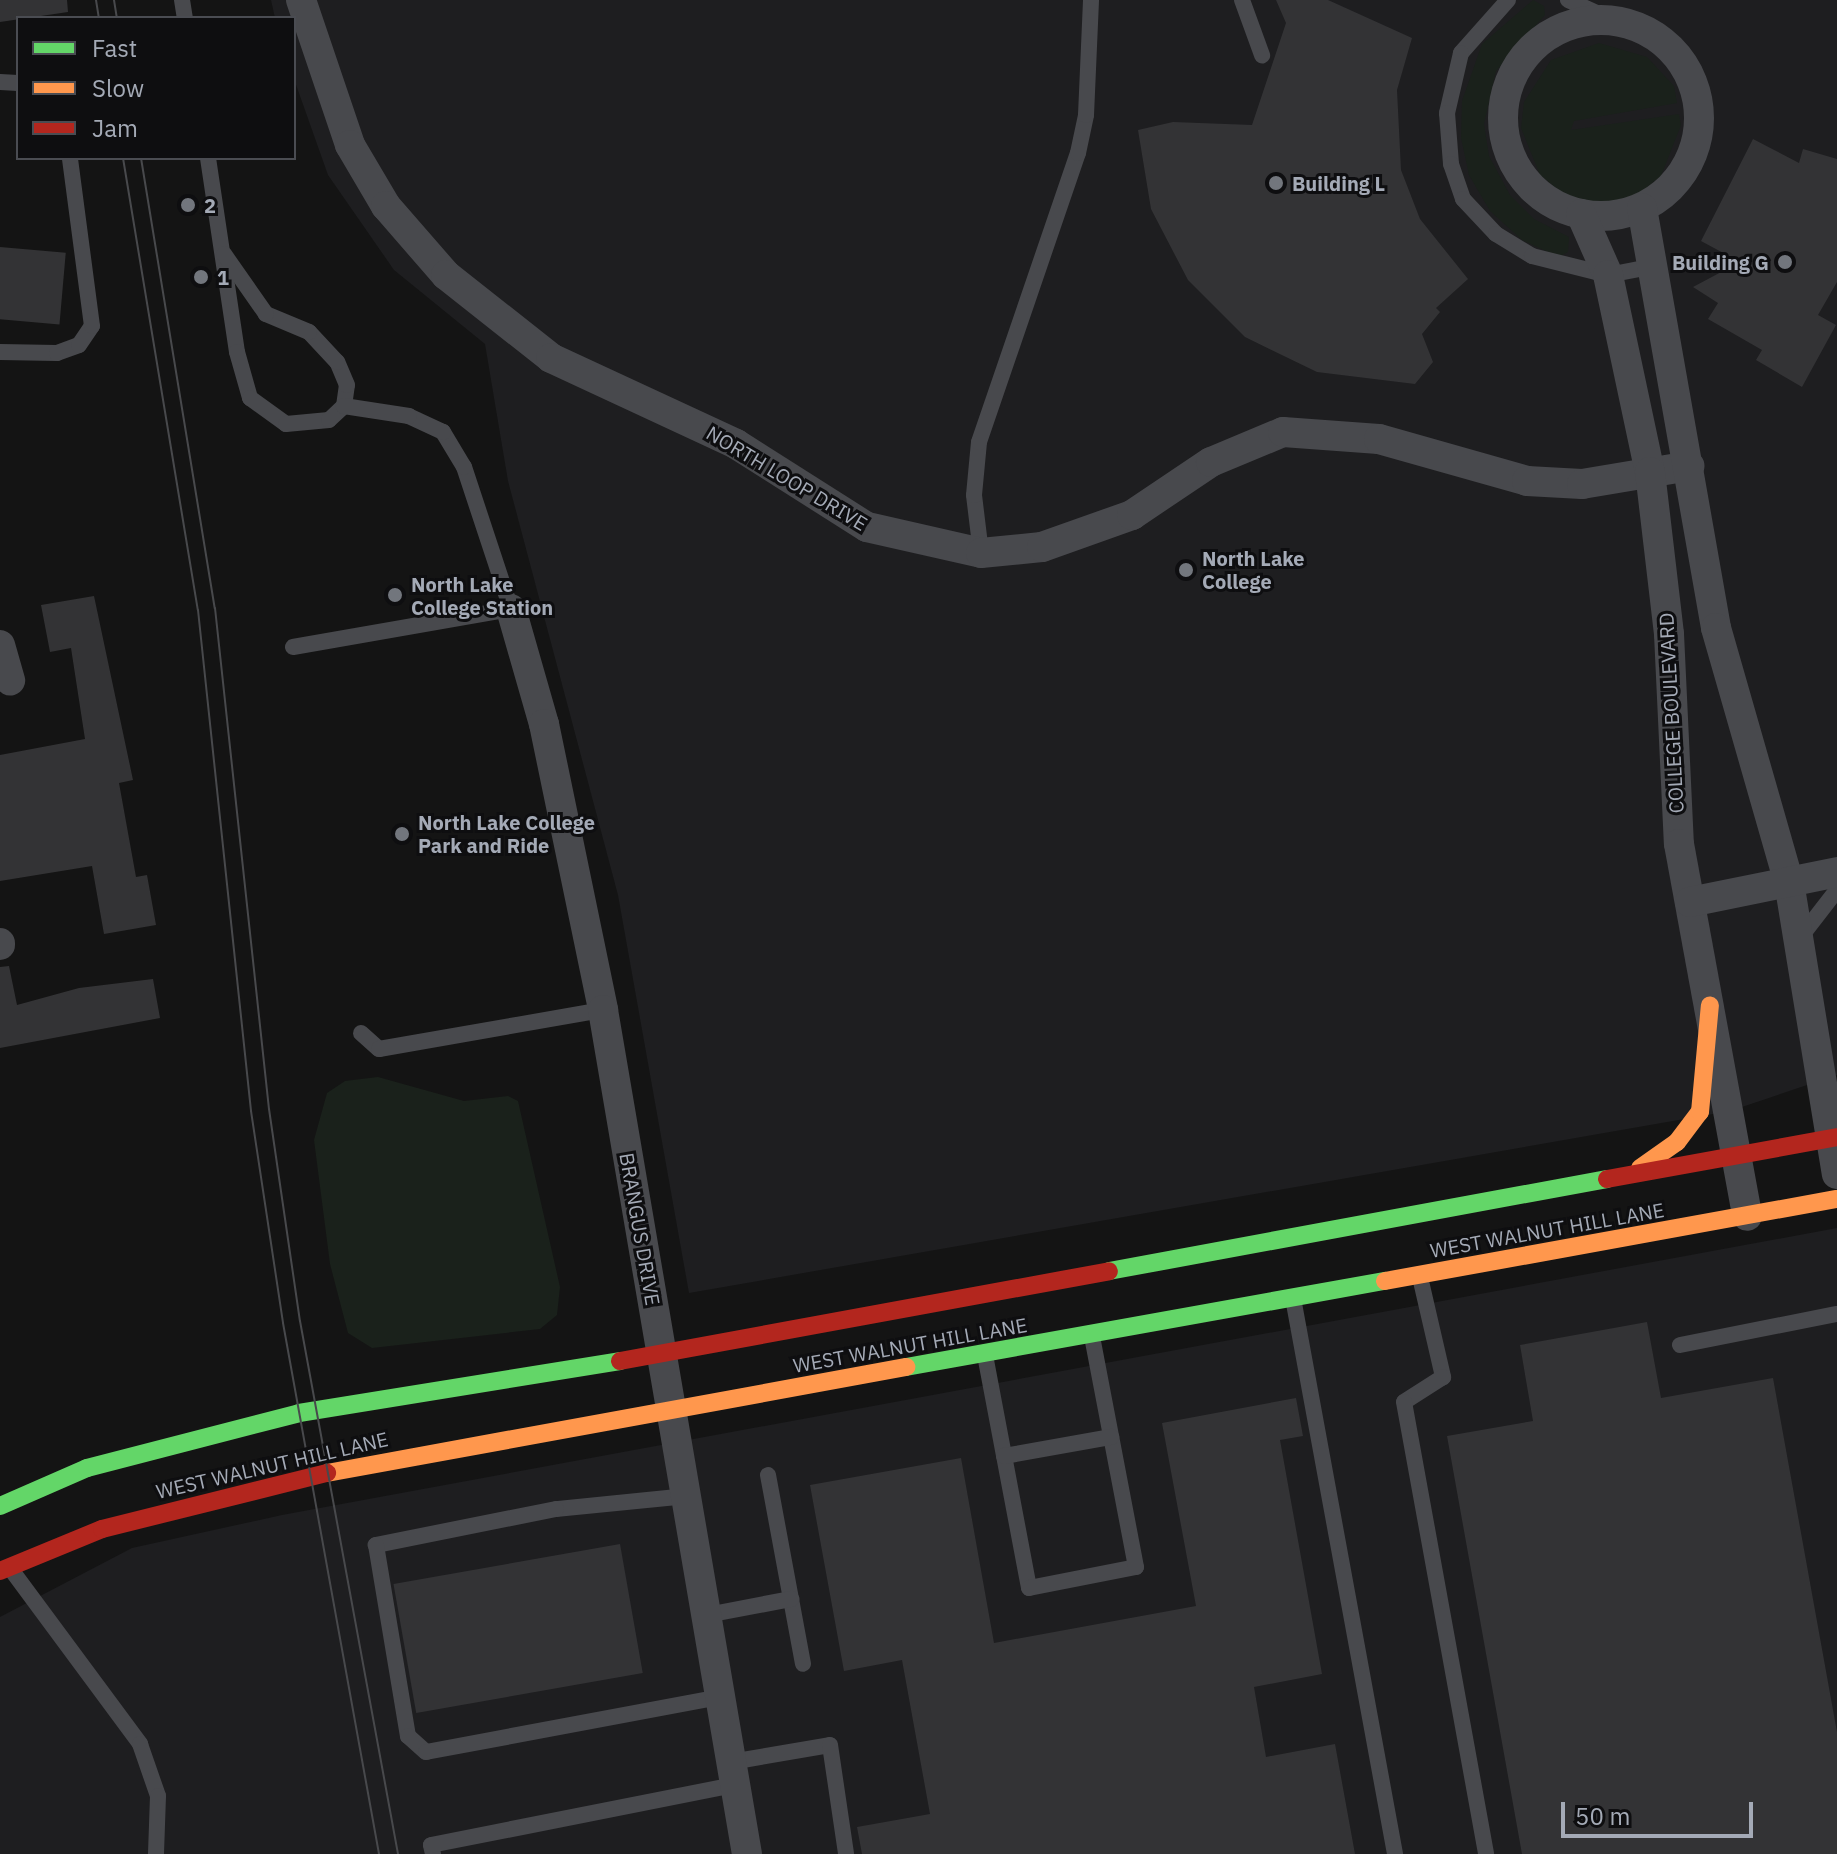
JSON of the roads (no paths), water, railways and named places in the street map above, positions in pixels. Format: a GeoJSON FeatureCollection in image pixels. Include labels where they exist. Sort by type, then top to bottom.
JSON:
{"type":"FeatureCollection","features":[{"type":"Feature","properties":{"kind":"main road"},"geometry":{"type":"LineString","coordinates":[[1633,1173],[1677,1142],[1700,1112],[1710,1005]]}},
{"type":"Feature","properties":{"kind":"main road","name":"WEST WALNUT HILL LANE"},"geometry":{"type":"LineString","coordinates":[[0,1506],[87,1468],[191,1437],[317,1409],[662,1354],[1834,1138]]}},
{"type":"Feature","properties":{"kind":"main road","name":"WEST WALNUT HILL LANE"},"geometry":{"type":"LineString","coordinates":[[4,1569],[102,1529],[267,1486],[1837,1199]]}},
{"type":"Feature","properties":{"kind":"main road"},"geometry":{"type":"LineString","coordinates":[[0,1549],[4,1569]]}},
{"type":"Feature","properties":{"kind":"street","name":"NORTH LOOP DRIVE"},"geometry":{"type":"LineString","coordinates":[[301,0],[350,145],[386,206],[499,322],[584,375],[736,444],[867,527],[981,553],[1042,547],[1132,515],[1211,462],[1283,432],[1379,439],[1527,481],[1582,484],[1689,466]]}},
{"type":"Feature","properties":{"kind":"street"},"geometry":{"type":"LineString","coordinates":[[1610,19],[1640,27],[1667,45],[1687,70],[1698,100],[1699,132],[1689,163],[1669,189],[1642,208],[1612,216],[1581,214],[1550,202],[1525,180],[1507,146],[1504,105],[1524,57],[1548,35],[1577,22],[1610,19]]}},
{"type":"Feature","properties":{"kind":"street"},"geometry":{"type":"LineString","coordinates":[[1642,208],[1716,628],[1789,882],[1834,1138],[1837,1174]]}},
{"type":"Feature","properties":{"kind":"street","name":"COLLEGE BOULEVARD"},"geometry":{"type":"LineString","coordinates":[[1581,214],[1608,275],[1650,472],[1669,634],[1679,844],[1747,1216]]}},
{"type":"Feature","properties":{"kind":"street","name":"BRANGUS DRIVE"},"geometry":{"type":"LineString","coordinates":[[511,609],[544,724],[603,1010],[674,1410],[747,1854]]}},
{"type":"Feature","properties":{"kind":"street"},"geometry":{"type":"LineString","coordinates":[[0,645],[10,681]]}},
{"type":"Feature","properties":{"kind":"street"},"geometry":{"type":"LineString","coordinates":[[1690,902],[1837,872]]}},
{"type":"Feature","properties":{"kind":"lane"},"geometry":{"type":"LineString","coordinates":[[981,553],[974,495],[979,442],[1078,153],[1086,115],[1091,0]]}},
{"type":"Feature","properties":{"kind":"lane"},"geometry":{"type":"LineString","coordinates":[[1242,0],[1262,55]]}},
{"type":"Feature","properties":{"kind":"lane"},"geometry":{"type":"LineString","coordinates":[[1508,0],[1461,53],[1450,98],[1451,164],[1463,199],[1496,234],[1532,256],[1608,275],[1650,267]]}},
{"type":"Feature","properties":{"kind":"lane"},"geometry":{"type":"LineString","coordinates":[[1568,0],[1610,19]]}},
{"type":"Feature","properties":{"kind":"lane"},"geometry":{"type":"LineString","coordinates":[[0,352],[57,353],[79,345],[92,326],[70,160]]}},
{"type":"Feature","properties":{"kind":"lane"},"geometry":{"type":"LineString","coordinates":[[208,160],[224,254],[250,398],[270,418],[302,427],[329,420],[344,406],[347,385],[325,346],[309,332],[266,314],[224,254]]}},
{"type":"Feature","properties":{"kind":"lane"},"geometry":{"type":"LineString","coordinates":[[293,647],[511,609],[464,467],[443,432],[409,416],[344,406]]}},
{"type":"Feature","properties":{"kind":"lane"},"geometry":{"type":"LineString","coordinates":[[1798,940],[1837,890]]}},
{"type":"Feature","properties":{"kind":"lane"},"geometry":{"type":"LineString","coordinates":[[361,1033],[379,1049],[603,1010]]}},
{"type":"Feature","properties":{"kind":"lane"},"geometry":{"type":"LineString","coordinates":[[1420,1275],[1443,1377],[1404,1402],[1486,1854]]}},
{"type":"Feature","properties":{"kind":"lane"},"geometry":{"type":"LineString","coordinates":[[1293,1298],[1395,1854]]}},
{"type":"Feature","properties":{"kind":"lane"},"geometry":{"type":"LineString","coordinates":[[1680,1345],[1837,1314]]}},
{"type":"Feature","properties":{"kind":"lane"},"geometry":{"type":"LineString","coordinates":[[985,1354],[1029,1588],[1136,1567],[1092,1334]]}},
{"type":"Feature","properties":{"kind":"lane"},"geometry":{"type":"LineString","coordinates":[[1004,1456],[1111,1437]]}},
{"type":"Feature","properties":{"kind":"lane"},"geometry":{"type":"LineString","coordinates":[[768,1475],[803,1664]]}},
{"type":"Feature","properties":{"kind":"lane"},"geometry":{"type":"LineString","coordinates":[[687,1496],[556,1509],[376,1545],[408,1736],[426,1752],[720,1697]]}},
{"type":"Feature","properties":{"kind":"lane"},"geometry":{"type":"LineString","coordinates":[[4,1569],[140,1744],[158,1796],[156,1854]]}},
{"type":"Feature","properties":{"kind":"lane"},"geometry":{"type":"LineString","coordinates":[[707,1615],[791,1599]]}},
{"type":"Feature","properties":{"kind":"lane"},"geometry":{"type":"LineString","coordinates":[[433,1854],[431,1845],[732,1774],[830,1745],[846,1854]]}},
{"type":"Feature","properties":{"kind":"tram line"},"geometry":{"type":"LineString","coordinates":[[96,0],[99,16]]}},
{"type":"Feature","properties":{"kind":"tram line"},"geometry":{"type":"LineString","coordinates":[[114,0],[117,16]]}},
{"type":"Feature","properties":{"kind":"tram line"},"geometry":{"type":"LineString","coordinates":[[123,160],[198,610],[251,1111],[283,1323],[379,1854]]}},
{"type":"Feature","properties":{"kind":"tram line"},"geometry":{"type":"LineString","coordinates":[[141,160],[215,608],[269,1109],[300,1321],[398,1854]]}},
{"type":"Feature","properties":{"kind":"place","name":"Building L"},"geometry":{"type":"Point","coordinates":[1276,183]}},
{"type":"Feature","properties":{"kind":"place","name":"2"},"geometry":{"type":"Point","coordinates":[188,205]}},
{"type":"Feature","properties":{"kind":"place","name":"Building G"},"geometry":{"type":"Point","coordinates":[1785,262]}},
{"type":"Feature","properties":{"kind":"place","name":"1"},"geometry":{"type":"Point","coordinates":[201,277]}},
{"type":"Feature","properties":{"kind":"place","name":"North Lake College"},"geometry":{"type":"Point","coordinates":[1186,570]}},
{"type":"Feature","properties":{"kind":"place","name":"North Lake College Station"},"geometry":{"type":"Point","coordinates":[395,595]}},
{"type":"Feature","properties":{"kind":"place","name":"North Lake College Park and Ride"},"geometry":{"type":"Point","coordinates":[402,834]}}]}
